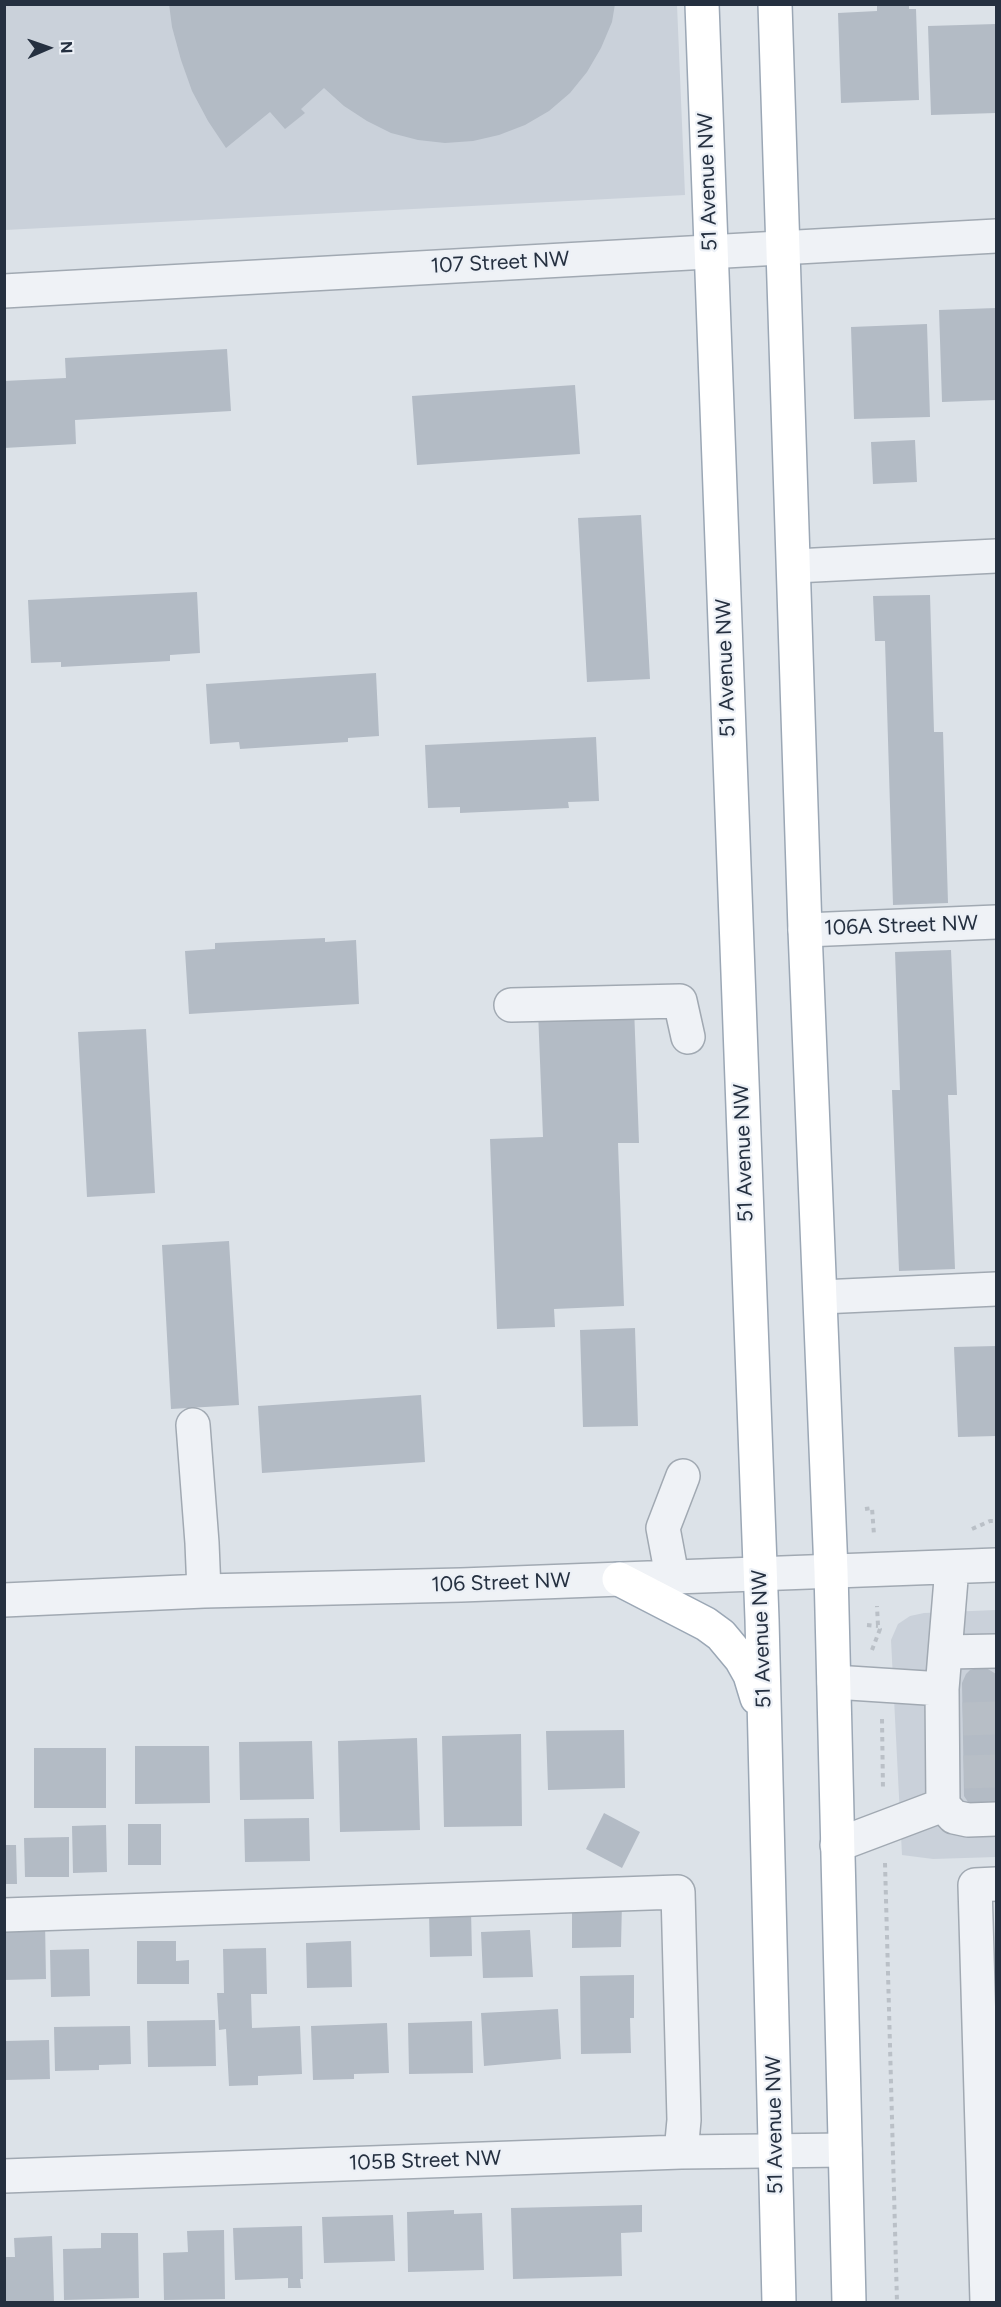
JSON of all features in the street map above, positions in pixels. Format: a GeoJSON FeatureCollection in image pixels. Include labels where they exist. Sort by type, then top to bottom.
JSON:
{"type":"FeatureCollection","features":[{"type":"Feature","properties":{"kind":"main road","name":"51 Avenue NW"},"geometry":{"type":"LineString","coordinates":[[702,4],[760,1572],[779,2302]]}},
{"type":"Feature","properties":{"kind":"main road"},"geometry":{"type":"LineString","coordinates":[[775,4],[806,930],[831,1570],[849,2302]]}},
{"type":"Feature","properties":{"kind":"main road"},"geometry":{"type":"LineString","coordinates":[[619,1579],[706,1624],[721,1635],[741,1659],[750,1675],[764,1721]]}},
{"type":"Feature","properties":{"kind":"street","name":"107 Street NW"},"geometry":{"type":"LineString","coordinates":[[4,291],[996,236]]}},
{"type":"Feature","properties":{"kind":"street"},"geometry":{"type":"LineString","coordinates":[[795,566],[996,556]]}},
{"type":"Feature","properties":{"kind":"street","name":"106A Street NW"},"geometry":{"type":"LineString","coordinates":[[806,930],[996,922]]}},
{"type":"Feature","properties":{"kind":"street"},"geometry":{"type":"LineString","coordinates":[[511,1005],[680,1001],[688,1037]]}},
{"type":"Feature","properties":{"kind":"street"},"geometry":{"type":"LineString","coordinates":[[821,1297],[996,1289]]}},
{"type":"Feature","properties":{"kind":"street"},"geometry":{"type":"LineString","coordinates":[[193,1425],[204,1591]]}},
{"type":"Feature","properties":{"kind":"street"},"geometry":{"type":"LineString","coordinates":[[672,1576],[663,1528],[683,1476]]}},
{"type":"Feature","properties":{"kind":"street","name":"106 Street NW"},"geometry":{"type":"LineString","coordinates":[[4,1600],[204,1591],[996,1565]]}},
{"type":"Feature","properties":{"kind":"street"},"geometry":{"type":"LineString","coordinates":[[943,1805],[953,1772],[947,1652],[952,1567]]}},
{"type":"Feature","properties":{"kind":"street"},"geometry":{"type":"LineString","coordinates":[[947,1652],[996,1651]]}},
{"type":"Feature","properties":{"kind":"street"},"geometry":{"type":"LineString","coordinates":[[834,1682],[874,1684],[949,1709]]}},
{"type":"Feature","properties":{"kind":"street"},"geometry":{"type":"LineString","coordinates":[[837,1845],[943,1805]]}},
{"type":"Feature","properties":{"kind":"street"},"geometry":{"type":"LineString","coordinates":[[943,1805],[954,1817],[968,1820],[996,1819]]}},
{"type":"Feature","properties":{"kind":"street"},"geometry":{"type":"LineString","coordinates":[[987,2302],[975,1885],[996,1884]]}},
{"type":"Feature","properties":{"kind":"street"},"geometry":{"type":"LineString","coordinates":[[4,1915],[678,1892],[684,2120],[681,2152]]}},
{"type":"Feature","properties":{"kind":"street","name":"105B Street NW"},"geometry":{"type":"LineString","coordinates":[[4,2176],[776,2149],[845,2150]]}},
{"type":"Feature","properties":{"kind":"path"},"geometry":{"type":"LineString","coordinates":[[878,1626],[880,1629],[872,1651],[874,1684],[881,1710],[897,2302]]}},
{"type":"Feature","properties":{"kind":"shaded area"},"geometry":{"type":"Polygon","coordinates":[[[5,5],[677,5],[685,195],[5,230],[5,5]]]}},
{"type":"Feature","properties":{"kind":"shaded area"},"geometry":{"type":"Polygon","coordinates":[[[996,1610],[996,1857],[933,1859],[902,1855],[891,1640],[898,1624],[910,1616],[924,1613],[996,1610]]]}},
{"type":"Feature","properties":{"kind":"building"},"geometry":{"type":"Polygon","coordinates":[[[169,4],[615,4],[612,22],[601,48],[587,72],[570,93],[549,111],[525,125],[499,135],[473,141],[445,143],[418,140],[391,133],[344,106],[324,88],[301,109],[305,113],[285,129],[270,112],[226,148],[192,91],[172,27],[169,4]]]}},
{"type":"Feature","properties":{"kind":"building"},"geometry":{"type":"Polygon","coordinates":[[[877,4],[909,4],[909,9],[916,9],[919,100],[841,103],[838,13],[877,11],[877,4]]]}},
{"type":"Feature","properties":{"kind":"building"},"geometry":{"type":"Polygon","coordinates":[[[996,24],[996,113],[931,115],[928,26],[996,24]]]}},
{"type":"Feature","properties":{"kind":"building"},"geometry":{"type":"Polygon","coordinates":[[[996,308],[996,400],[942,402],[939,310],[996,308]]]}},
{"type":"Feature","properties":{"kind":"building"},"geometry":{"type":"Polygon","coordinates":[[[927,324],[930,417],[854,419],[851,327],[927,324]]]}},
{"type":"Feature","properties":{"kind":"building"},"geometry":{"type":"Polygon","coordinates":[[[227,349],[231,411],[75,420],[76,444],[4,448],[4,381],[66,378],[65,358],[227,349]]]}},
{"type":"Feature","properties":{"kind":"building"},"geometry":{"type":"Polygon","coordinates":[[[575,385],[580,454],[417,465],[412,396],[575,385]]]}},
{"type":"Feature","properties":{"kind":"building"},"geometry":{"type":"Polygon","coordinates":[[[915,440],[917,482],[873,484],[871,442],[915,440]]]}},
{"type":"Feature","properties":{"kind":"building"},"geometry":{"type":"Polygon","coordinates":[[[641,515],[650,679],[587,682],[578,518],[641,515]]]}},
{"type":"Feature","properties":{"kind":"building"},"geometry":{"type":"Polygon","coordinates":[[[197,592],[200,653],[170,655],[170,661],[61,667],[61,662],[31,663],[28,600],[197,592]]]}},
{"type":"Feature","properties":{"kind":"building"},"geometry":{"type":"Polygon","coordinates":[[[930,595],[934,732],[943,732],[948,903],[893,905],[885,641],[875,641],[873,596],[930,595]]]}},
{"type":"Feature","properties":{"kind":"building"},"geometry":{"type":"Polygon","coordinates":[[[376,673],[379,736],[348,738],[348,742],[240,749],[239,742],[210,744],[206,684],[376,673]]]}},
{"type":"Feature","properties":{"kind":"building"},"geometry":{"type":"Polygon","coordinates":[[[596,737],[599,801],[568,802],[569,808],[460,813],[460,807],[428,808],[425,745],[596,737]]]}},
{"type":"Feature","properties":{"kind":"building"},"geometry":{"type":"Polygon","coordinates":[[[325,938],[325,942],[356,940],[359,1004],[189,1014],[185,951],[215,949],[215,943],[325,938]]]}},
{"type":"Feature","properties":{"kind":"building"},"geometry":{"type":"Polygon","coordinates":[[[951,950],[957,1095],[948,1095],[955,1269],[899,1271],[892,1090],[900,1090],[895,952],[951,950]]]}},
{"type":"Feature","properties":{"kind":"building"},"geometry":{"type":"Polygon","coordinates":[[[634,1007],[639,1143],[618,1143],[624,1306],[554,1309],[555,1327],[497,1329],[490,1139],[543,1137],[538,1011],[634,1007]]]}},
{"type":"Feature","properties":{"kind":"building"},"geometry":{"type":"Polygon","coordinates":[[[146,1029],[155,1193],[87,1197],[78,1032],[146,1029]]]}},
{"type":"Feature","properties":{"kind":"building"},"geometry":{"type":"Polygon","coordinates":[[[229,1241],[239,1405],[171,1409],[162,1245],[229,1241]]]}},
{"type":"Feature","properties":{"kind":"building"},"geometry":{"type":"Polygon","coordinates":[[[635,1328],[638,1426],[583,1427],[580,1330],[635,1328]]]}},
{"type":"Feature","properties":{"kind":"building"},"geometry":{"type":"Polygon","coordinates":[[[996,1346],[996,1436],[958,1437],[954,1347],[996,1346]]]}},
{"type":"Feature","properties":{"kind":"building"},"geometry":{"type":"Polygon","coordinates":[[[421,1395],[425,1462],[262,1473],[258,1406],[421,1395]]]}},
{"type":"Feature","properties":{"kind":"building"},"geometry":{"type":"Polygon","coordinates":[[[983,1666],[996,1674],[996,1807],[972,1808],[964,1796],[962,1683],[970,1670],[983,1666]]]}},
{"type":"Feature","properties":{"kind":"building"},"geometry":{"type":"Polygon","coordinates":[[[624,1730],[625,1788],[548,1790],[546,1731],[624,1730]]]}},
{"type":"Feature","properties":{"kind":"building"},"geometry":{"type":"Polygon","coordinates":[[[521,1734],[522,1826],[444,1827],[442,1736],[521,1734]]]}},
{"type":"Feature","properties":{"kind":"building"},"geometry":{"type":"Polygon","coordinates":[[[417,1738],[420,1830],[340,1832],[338,1741],[417,1738]]]}},
{"type":"Feature","properties":{"kind":"building"},"geometry":{"type":"Polygon","coordinates":[[[312,1741],[314,1799],[240,1800],[239,1742],[312,1741]]]}},
{"type":"Feature","properties":{"kind":"building"},"geometry":{"type":"Polygon","coordinates":[[[135,1746],[209,1746],[210,1803],[135,1804],[135,1746]]]}},
{"type":"Feature","properties":{"kind":"building"},"geometry":{"type":"Polygon","coordinates":[[[34,1748],[106,1748],[106,1808],[34,1808],[34,1748]]]}},
{"type":"Feature","properties":{"kind":"building"},"geometry":{"type":"Polygon","coordinates":[[[604,1813],[640,1832],[622,1868],[586,1849],[604,1813]]]}},
{"type":"Feature","properties":{"kind":"building"},"geometry":{"type":"Polygon","coordinates":[[[309,1818],[310,1861],[245,1862],[244,1819],[309,1818]]]}},
{"type":"Feature","properties":{"kind":"building"},"geometry":{"type":"Polygon","coordinates":[[[128,1824],[161,1824],[161,1865],[128,1865],[128,1824]]]}},
{"type":"Feature","properties":{"kind":"building"},"geometry":{"type":"Polygon","coordinates":[[[106,1825],[107,1872],[73,1873],[72,1826],[106,1825]]]}},
{"type":"Feature","properties":{"kind":"building"},"geometry":{"type":"Polygon","coordinates":[[[69,1837],[69,1877],[25,1877],[24,1838],[69,1837]]]}},
{"type":"Feature","properties":{"kind":"building"},"geometry":{"type":"Polygon","coordinates":[[[4,1845],[16,1845],[17,1884],[4,1884],[4,1845]]]}},
{"type":"Feature","properties":{"kind":"building"},"geometry":{"type":"Polygon","coordinates":[[[572,1901],[622,1901],[621,1947],[572,1948],[572,1901]]]}},
{"type":"Feature","properties":{"kind":"building"},"geometry":{"type":"Polygon","coordinates":[[[471,1910],[472,1956],[430,1957],[429,1912],[471,1910]]]}},
{"type":"Feature","properties":{"kind":"building"},"geometry":{"type":"Polygon","coordinates":[[[45,1921],[46,1979],[4,1980],[4,1922],[45,1921]]]}},
{"type":"Feature","properties":{"kind":"building"},"geometry":{"type":"Polygon","coordinates":[[[530,1930],[533,1977],[483,1978],[481,1932],[530,1930]]]}},
{"type":"Feature","properties":{"kind":"building"},"geometry":{"type":"Polygon","coordinates":[[[137,1941],[176,1941],[176,1961],[189,1960],[189,1984],[137,1984],[137,1941]]]}},
{"type":"Feature","properties":{"kind":"building"},"geometry":{"type":"Polygon","coordinates":[[[351,1941],[352,1987],[307,1988],[306,1943],[351,1941]]]}},
{"type":"Feature","properties":{"kind":"building"},"geometry":{"type":"Polygon","coordinates":[[[266,1948],[267,1994],[251,1994],[252,2028],[300,2026],[302,2074],[258,2076],[258,2085],[229,2086],[226,2029],[219,2030],[217,1993],[224,1993],[223,1949],[266,1948]]]}},
{"type":"Feature","properties":{"kind":"building"},"geometry":{"type":"Polygon","coordinates":[[[89,1949],[90,1996],[51,1997],[50,1950],[89,1949]]]}},
{"type":"Feature","properties":{"kind":"building"},"geometry":{"type":"Polygon","coordinates":[[[634,1975],[634,2018],[630,2018],[631,2053],[581,2054],[580,1976],[634,1975]]]}},
{"type":"Feature","properties":{"kind":"building"},"geometry":{"type":"Polygon","coordinates":[[[558,2009],[561,2059],[484,2066],[481,2013],[558,2009]]]}},
{"type":"Feature","properties":{"kind":"building"},"geometry":{"type":"Polygon","coordinates":[[[215,2020],[216,2066],[148,2067],[147,2021],[215,2020]]]}},
{"type":"Feature","properties":{"kind":"building"},"geometry":{"type":"Polygon","coordinates":[[[472,2021],[473,2073],[409,2074],[408,2023],[472,2021]]]}},
{"type":"Feature","properties":{"kind":"building"},"geometry":{"type":"Polygon","coordinates":[[[387,2023],[389,2073],[354,2074],[354,2079],[313,2080],[311,2026],[387,2023]]]}},
{"type":"Feature","properties":{"kind":"building"},"geometry":{"type":"Polygon","coordinates":[[[130,2026],[131,2064],[99,2065],[99,2070],[55,2071],[54,2027],[130,2026]]]}},
{"type":"Feature","properties":{"kind":"building"},"geometry":{"type":"Polygon","coordinates":[[[49,2040],[50,2079],[5,2080],[5,2041],[49,2040]]]}},
{"type":"Feature","properties":{"kind":"building"},"geometry":{"type":"Polygon","coordinates":[[[642,2205],[642,2232],[621,2233],[622,2276],[513,2279],[511,2208],[642,2205]]]}},
{"type":"Feature","properties":{"kind":"building"},"geometry":{"type":"Polygon","coordinates":[[[454,2210],[454,2214],[482,2213],[484,2270],[408,2272],[407,2212],[454,2210]]]}},
{"type":"Feature","properties":{"kind":"building"},"geometry":{"type":"Polygon","coordinates":[[[393,2215],[395,2261],[324,2263],[322,2217],[393,2215]]]}},
{"type":"Feature","properties":{"kind":"building"},"geometry":{"type":"Polygon","coordinates":[[[302,2226],[303,2279],[300,2279],[301,2288],[288,2288],[288,2278],[235,2280],[233,2228],[302,2226]]]}},
{"type":"Feature","properties":{"kind":"building"},"geometry":{"type":"Polygon","coordinates":[[[224,2230],[225,2299],[164,2300],[163,2253],[188,2252],[187,2231],[224,2230]]]}},
{"type":"Feature","properties":{"kind":"building"},"geometry":{"type":"Polygon","coordinates":[[[101,2233],[138,2233],[139,2298],[64,2300],[63,2249],[101,2248],[101,2233]]]}},
{"type":"Feature","properties":{"kind":"building"},"geometry":{"type":"Polygon","coordinates":[[[52,2236],[54,2302],[4,2302],[4,2257],[15,2257],[14,2238],[52,2236]]]}},
{"type":"Feature","properties":{"kind":"tunnel"},"geometry":{"type":"LineString","coordinates":[[963,1719],[996,1718]]}},
{"type":"Feature","properties":{"kind":"tunnel"},"geometry":{"type":"LineString","coordinates":[[964,1772],[996,1771]]}}]}
